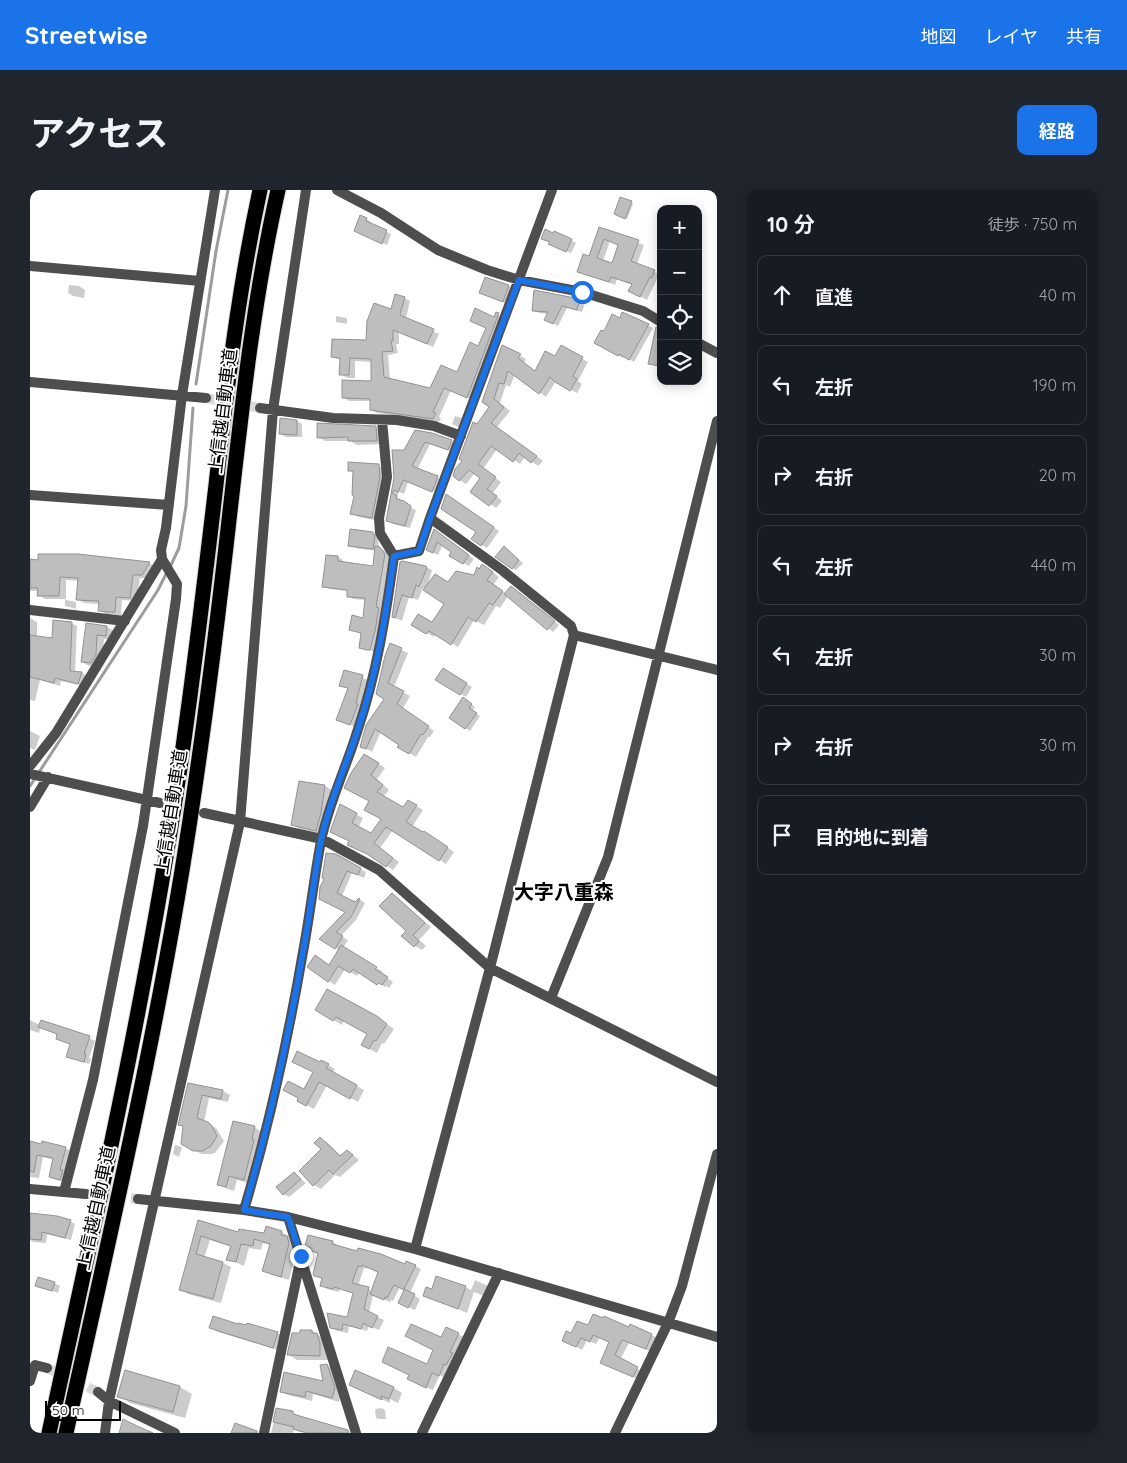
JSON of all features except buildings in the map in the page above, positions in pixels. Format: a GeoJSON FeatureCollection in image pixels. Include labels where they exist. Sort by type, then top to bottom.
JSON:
{"type":"FeatureCollection","features":[{"type":"Feature","properties":{"kind":"highway","name":"上信越自動車道"},"geometry":{"type":"LineString","coordinates":[[49,1433],[118,1115],[156,917],[187,715],[229,371],[248,251],[260,190]]}},
{"type":"Feature","properties":{"kind":"highway","name":"上信越自動車道"},"geometry":{"type":"LineString","coordinates":[[66,1433],[137,1111],[175,911],[213,657],[246,370],[278,190]]}},
{"type":"Feature","properties":{"kind":"street"},"geometry":{"type":"LineString","coordinates":[[64,1192],[93,1080],[143,826],[158,732],[177,584],[163,561],[161,550],[169,504],[182,395],[215,190]]}},
{"type":"Feature","properties":{"kind":"street"},"geometry":{"type":"LineString","coordinates":[[105,1433],[109,1402],[240,822],[273,410],[306,190]]}},
{"type":"Feature","properties":{"kind":"street"},"geometry":{"type":"LineString","coordinates":[[337,190],[381,213],[438,250],[487,270],[519,280],[582,292],[643,311],[657,320]]}},
{"type":"Feature","properties":{"kind":"street"},"geometry":{"type":"LineString","coordinates":[[394,556],[419,551],[552,190]]}},
{"type":"Feature","properties":{"kind":"street"},"geometry":{"type":"LineString","coordinates":[[30,266],[200,281]]}},
{"type":"Feature","properties":{"kind":"street"},"geometry":{"type":"LineString","coordinates":[[702,345],[717,353]]}},
{"type":"Feature","properties":{"kind":"street"},"geometry":{"type":"LineString","coordinates":[[30,382],[206,398]]}},
{"type":"Feature","properties":{"kind":"street"},"geometry":{"type":"LineString","coordinates":[[260,408],[333,418],[397,420],[434,426],[461,436]]}},
{"type":"Feature","properties":{"kind":"street"},"geometry":{"type":"LineString","coordinates":[[244,1210],[262,1151],[284,1053],[322,839],[333,800],[359,729],[384,627],[394,556],[380,534],[379,518],[387,477],[382,420]]}},
{"type":"Feature","properties":{"kind":"street"},"geometry":{"type":"LineString","coordinates":[[551,998],[608,857],[717,421]]}},
{"type":"Feature","properties":{"kind":"street"},"geometry":{"type":"LineString","coordinates":[[30,495],[169,504]]}},
{"type":"Feature","properties":{"kind":"street"},"geometry":{"type":"LineString","coordinates":[[416,1249],[490,968],[574,635],[570,626],[502,570],[430,518]]}},
{"type":"Feature","properties":{"kind":"street"},"geometry":{"type":"LineString","coordinates":[[30,766],[56,733],[163,561]]}},
{"type":"Feature","properties":{"kind":"street"},"geometry":{"type":"LineString","coordinates":[[30,610],[125,621]]}},
{"type":"Feature","properties":{"kind":"street"},"geometry":{"type":"LineString","coordinates":[[574,635],[717,670]]}},
{"type":"Feature","properties":{"kind":"street"},"geometry":{"type":"LineString","coordinates":[[30,774],[160,803]]}},
{"type":"Feature","properties":{"kind":"street"},"geometry":{"type":"LineString","coordinates":[[30,807],[46,777]]}},
{"type":"Feature","properties":{"kind":"street"},"geometry":{"type":"LineString","coordinates":[[204,813],[322,839],[379,870],[490,968],[717,1082]]}},
{"type":"Feature","properties":{"kind":"street"},"geometry":{"type":"LineString","coordinates":[[614,1433],[668,1323],[682,1286],[717,1154]]}},
{"type":"Feature","properties":{"kind":"street"},"geometry":{"type":"LineString","coordinates":[[30,1189],[86,1194]]}},
{"type":"Feature","properties":{"kind":"street"},"geometry":{"type":"LineString","coordinates":[[138,1198],[288,1217],[416,1249],[717,1337]]}},
{"type":"Feature","properties":{"kind":"street"},"geometry":{"type":"LineString","coordinates":[[288,1217],[356,1433]]}},
{"type":"Feature","properties":{"kind":"street"},"geometry":{"type":"LineString","coordinates":[[264,1433],[301,1256]]}},
{"type":"Feature","properties":{"kind":"street"},"geometry":{"type":"LineString","coordinates":[[422,1433],[499,1273]]}},
{"type":"Feature","properties":{"kind":"street"},"geometry":{"type":"LineString","coordinates":[[30,1381],[35,1365],[47,1368]]}},
{"type":"Feature","properties":{"kind":"street"},"geometry":{"type":"LineString","coordinates":[[98,1392],[109,1402],[175,1433]]}},
{"type":"Feature","properties":{"kind":"waterway"},"geometry":{"type":"LineString","coordinates":[[196,384],[216,251],[228,190]]}},
{"type":"Feature","properties":{"kind":"waterway"},"geometry":{"type":"LineString","coordinates":[[170,567],[179,548],[186,506],[193,408]]}},
{"type":"Feature","properties":{"kind":"waterway"},"geometry":{"type":"LineString","coordinates":[[30,786],[158,590],[167,572]]}},
{"type":"Feature","properties":{"kind":"tunnel"},"geometry":{"type":"LineString","coordinates":[[206,398],[260,408]]}},
{"type":"Feature","properties":{"kind":"tunnel"},"geometry":{"type":"LineString","coordinates":[[160,803],[204,813]]}},
{"type":"Feature","properties":{"kind":"tunnel"},"geometry":{"type":"LineString","coordinates":[[86,1194],[138,1199]]}},
{"type":"Feature","properties":{"kind":"tunnel"},"geometry":{"type":"LineString","coordinates":[[47,1368],[98,1392]]}},
{"type":"Feature","properties":{"kind":"district","name":"大字八重森"},"geometry":{"type":"Point","coordinates":[564,892]}},
{"type":"Feature","properties":{"kind":"route"},"geometry":{"type":"LineString","coordinates":[[301,1256],[288,1217],[244,1210],[262,1151],[284,1053],[322,839],[333,800],[359,729],[375,668],[384,627],[394,556],[419,551],[519,280],[582,292]]}}]}
